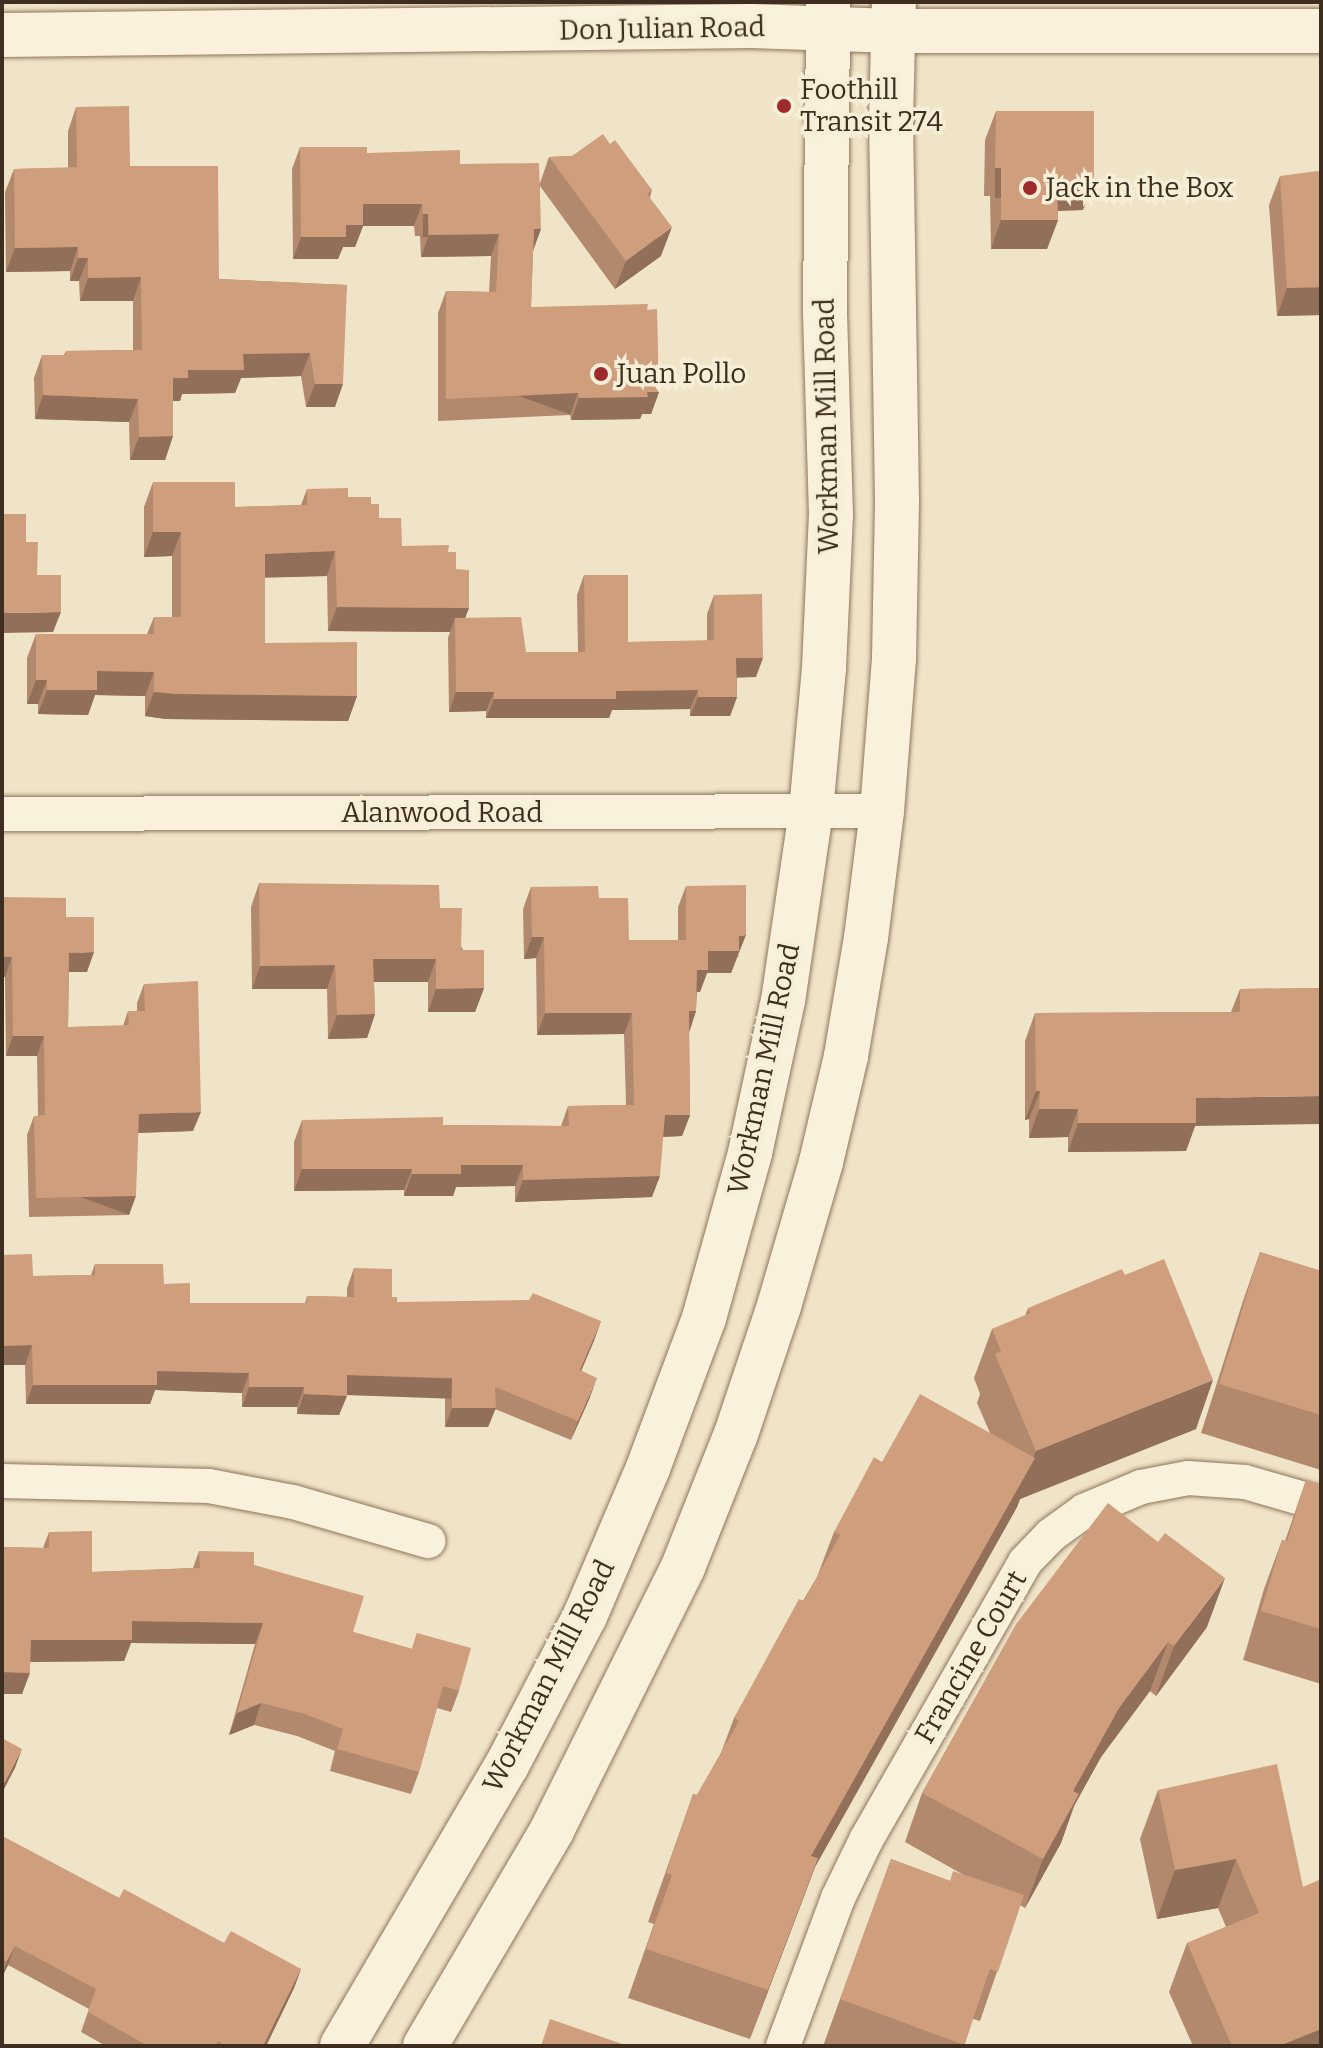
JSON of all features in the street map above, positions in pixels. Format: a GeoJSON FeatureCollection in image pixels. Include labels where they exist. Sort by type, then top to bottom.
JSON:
{"type":"FeatureCollection","features":[{"type":"Feature","properties":{"kind":"main road","name":"Don Julian Road"},"geometry":{"type":"LineString","coordinates":[[2,35],[751,26],[828,15],[1321,31]]}},
{"type":"Feature","properties":{"kind":"main road","name":"Workman Mill Road"},"geometry":{"type":"LineString","coordinates":[[342,2046],[507,1765],[585,1616],[648,1468],[704,1318],[750,1153],[783,1001],[811,811],[824,668],[831,515],[825,310],[828,15]]}},
{"type":"Feature","properties":{"kind":"main road"},"geometry":{"type":"LineString","coordinates":[[425,2046],[552,1830],[683,1567],[736,1434],[791,1263],[846,1056],[866,938],[882,811],[894,659],[897,500],[893,16]]}},
{"type":"Feature","properties":{"kind":"street","name":"Alanwood Road"},"geometry":{"type":"LineString","coordinates":[[2,814],[882,811]]}},
{"type":"Feature","properties":{"kind":"street","name":"Francine Court"},"geometry":{"type":"LineString","coordinates":[[783,2046],[838,1898],[866,1840],[1025,1562],[1051,1535],[1084,1511],[1141,1487],[1188,1478],[1245,1482],[1321,1504]]}},
{"type":"Feature","properties":{"kind":"street"},"geometry":{"type":"LineString","coordinates":[[2,1481],[209,1486],[293,1502],[428,1541]]}},
{"type":"Feature","properties":{"kind":"building"},"geometry":{"type":"Polygon","coordinates":[[[129,106],[130,166],[218,166],[219,279],[347,285],[343,384],[315,384],[310,353],[243,354],[244,370],[188,370],[188,378],[173,378],[173,436],[139,437],[138,399],[43,395],[42,355],[66,355],[66,351],[142,350],[141,277],[88,278],[88,258],[78,258],[78,247],[15,248],[14,169],[77,167],[76,107],[129,106]]]}},
{"type":"Feature","properties":{"kind":"building"},"geometry":{"type":"Polygon","coordinates":[[[996,111],[1094,111],[1094,182],[1057,183],[1058,220],[1001,220],[1001,168],[995,168],[996,111]]]}},
{"type":"Feature","properties":{"kind":"building"},"geometry":{"type":"Polygon","coordinates":[[[603,134],[610,144],[615,140],[652,190],[647,194],[672,227],[626,261],[549,157],[572,156],[603,134]]]}},
{"type":"Feature","properties":{"kind":"building"},"geometry":{"type":"Polygon","coordinates":[[[300,147],[367,147],[367,153],[460,150],[460,164],[539,163],[541,229],[534,229],[531,307],[648,304],[647,310],[657,309],[659,392],[647,392],[648,397],[579,398],[578,393],[446,399],[446,291],[496,292],[499,234],[429,235],[428,214],[423,214],[422,204],[363,204],[363,225],[346,225],[346,237],[301,237],[300,147]]]}},
{"type":"Feature","properties":{"kind":"building"},"geometry":{"type":"Polygon","coordinates":[[[1321,172],[1321,287],[1287,288],[1280,176],[1321,172]]]}},
{"type":"Feature","properties":{"kind":"building"},"geometry":{"type":"Polygon","coordinates":[[[153,482],[235,482],[235,507],[307,505],[307,489],[348,488],[348,497],[371,497],[371,504],[379,504],[379,518],[401,518],[402,546],[449,545],[448,552],[456,552],[456,569],[469,570],[469,608],[337,607],[335,551],[265,554],[265,643],[357,642],[357,696],[154,692],[154,672],[97,671],[97,690],[47,690],[47,680],[36,680],[36,634],[154,634],[154,617],[181,617],[181,532],[153,532],[153,482]]]}},
{"type":"Feature","properties":{"kind":"building"},"geometry":{"type":"Polygon","coordinates":[[[2,514],[26,514],[26,542],[38,542],[37,575],[61,575],[61,612],[2,613],[2,514]]]}},
{"type":"Feature","properties":{"kind":"building"},"geometry":{"type":"Polygon","coordinates":[[[584,575],[628,575],[628,642],[714,640],[714,595],[762,594],[763,658],[736,658],[737,697],[698,697],[698,690],[616,691],[616,699],[494,699],[494,692],[456,692],[455,618],[521,617],[526,652],[585,652],[584,575]]]}},
{"type":"Feature","properties":{"kind":"building"},"geometry":{"type":"Polygon","coordinates":[[[259,883],[439,885],[440,908],[462,908],[461,950],[484,950],[484,988],[436,989],[436,959],[373,959],[375,1014],[337,1015],[335,965],[260,966],[259,883]]]}},
{"type":"Feature","properties":{"kind":"building"},"geometry":{"type":"Polygon","coordinates":[[[746,885],[746,935],[739,936],[739,951],[708,951],[708,970],[697,970],[696,1011],[689,1011],[690,1115],[665,1115],[660,1176],[523,1180],[523,1165],[461,1165],[461,1174],[412,1174],[412,1169],[302,1169],[302,1120],[443,1117],[443,1125],[569,1126],[568,1106],[634,1105],[632,1013],[545,1013],[544,937],[532,937],[531,887],[598,886],[599,898],[628,898],[629,940],[686,940],[686,886],[746,885]]]}},
{"type":"Feature","properties":{"kind":"building"},"geometry":{"type":"Polygon","coordinates":[[[2,897],[66,898],[66,917],[94,917],[94,952],[69,953],[68,1027],[129,1025],[128,1011],[145,1011],[144,984],[198,981],[201,1112],[139,1114],[136,1196],[36,1198],[34,1116],[45,1115],[44,1036],[13,1036],[12,957],[2,957],[2,897]]]}},
{"type":"Feature","properties":{"kind":"building"},"geometry":{"type":"Polygon","coordinates":[[[1321,988],[1321,1096],[1196,1098],[1196,1123],[1078,1123],[1078,1109],[1039,1109],[1035,1013],[1240,1012],[1240,989],[1321,988]]]}},
{"type":"Feature","properties":{"kind":"building"},"geometry":{"type":"Polygon","coordinates":[[[1260,1252],[1321,1271],[1321,1415],[1219,1384],[1260,1252]]]}},
{"type":"Feature","properties":{"kind":"building"},"geometry":{"type":"Polygon","coordinates":[[[32,1254],[33,1276],[95,1275],[95,1264],[163,1264],[164,1284],[190,1283],[190,1303],[307,1303],[307,1296],[354,1297],[354,1268],[392,1269],[392,1297],[397,1297],[397,1302],[529,1300],[533,1293],[601,1321],[580,1370],[597,1378],[578,1421],[495,1387],[496,1408],[452,1408],[452,1378],[347,1375],[347,1396],[304,1394],[304,1387],[249,1387],[249,1373],[157,1371],[157,1385],[33,1385],[32,1345],[2,1346],[2,1255],[32,1254]]]}},
{"type":"Feature","properties":{"kind":"building"},"geometry":{"type":"Polygon","coordinates":[[[1164,1259],[1213,1380],[1036,1451],[995,1354],[1001,1351],[992,1329],[1030,1313],[1028,1308],[1122,1269],[1125,1275],[1164,1259]]]}},
{"type":"Feature","properties":{"kind":"building"},"geometry":{"type":"Polygon","coordinates":[[[920,1394],[1035,1458],[811,1856],[818,1858],[768,1990],[646,1949],[672,1875],[666,1873],[693,1794],[697,1795],[739,1721],[734,1718],[799,1599],[804,1601],[840,1535],[834,1532],[874,1457],[882,1462],[920,1394]]]}},
{"type":"Feature","properties":{"kind":"building"},"geometry":{"type":"Polygon","coordinates":[[[1306,1480],[1321,1485],[1321,1629],[1261,1611],[1282,1540],[1287,1541],[1306,1480]]]}},
{"type":"Feature","properties":{"kind":"building"},"geometry":{"type":"Polygon","coordinates":[[[1108,1503],[1158,1542],[1165,1533],[1225,1578],[1174,1646],[1168,1642],[1119,1708],[1073,1791],[1079,1794],[1043,1859],[922,1793],[1017,1623],[1108,1503]]]}},
{"type":"Feature","properties":{"kind":"building"},"geometry":{"type":"Polygon","coordinates":[[[92,1531],[92,1572],[200,1568],[199,1551],[254,1552],[254,1565],[364,1596],[353,1632],[412,1649],[417,1633],[471,1648],[459,1691],[443,1686],[419,1772],[337,1749],[343,1729],[305,1714],[261,1703],[237,1713],[263,1623],[132,1621],[132,1640],[31,1640],[30,1673],[2,1672],[2,1547],[49,1548],[49,1532],[92,1531]]]}},
{"type":"Feature","properties":{"kind":"building"},"geometry":{"type":"Polygon","coordinates":[[[2,1738],[22,1749],[2,1787],[2,1738]]]}},
{"type":"Feature","properties":{"kind":"building"},"geometry":{"type":"Polygon","coordinates":[[[1277,1764],[1303,1887],[1321,1879],[1321,2029],[1279,2046],[1232,2046],[1187,1943],[1259,1913],[1236,1859],[1175,1870],[1158,1790],[1277,1764]]]}},
{"type":"Feature","properties":{"kind":"building"},"geometry":{"type":"Polygon","coordinates":[[[2,1836],[119,1898],[124,1889],[224,1943],[231,1931],[301,1969],[263,2046],[226,2046],[218,2041],[215,2046],[148,2046],[88,2012],[96,1989],[15,1946],[7,1961],[2,1959],[2,1836]]]}},
{"type":"Feature","properties":{"kind":"building"},"geometry":{"type":"Polygon","coordinates":[[[891,1859],[950,1881],[953,1871],[1024,1895],[998,1972],[990,1969],[964,2045],[840,1999],[891,1859]]]}},
{"type":"Feature","properties":{"kind":"building"},"geometry":{"type":"Polygon","coordinates":[[[550,2019],[628,2046],[541,2046],[550,2019]]]}},
{"type":"Feature","properties":{"kind":"place","name":"Foothill Transit 274"},"geometry":{"type":"Point","coordinates":[784,106]}},
{"type":"Feature","properties":{"kind":"place","name":"Jack in the Box"},"geometry":{"type":"Point","coordinates":[1030,188]}},
{"type":"Feature","properties":{"kind":"place","name":"Juan Pollo"},"geometry":{"type":"Point","coordinates":[601,374]}}]}
